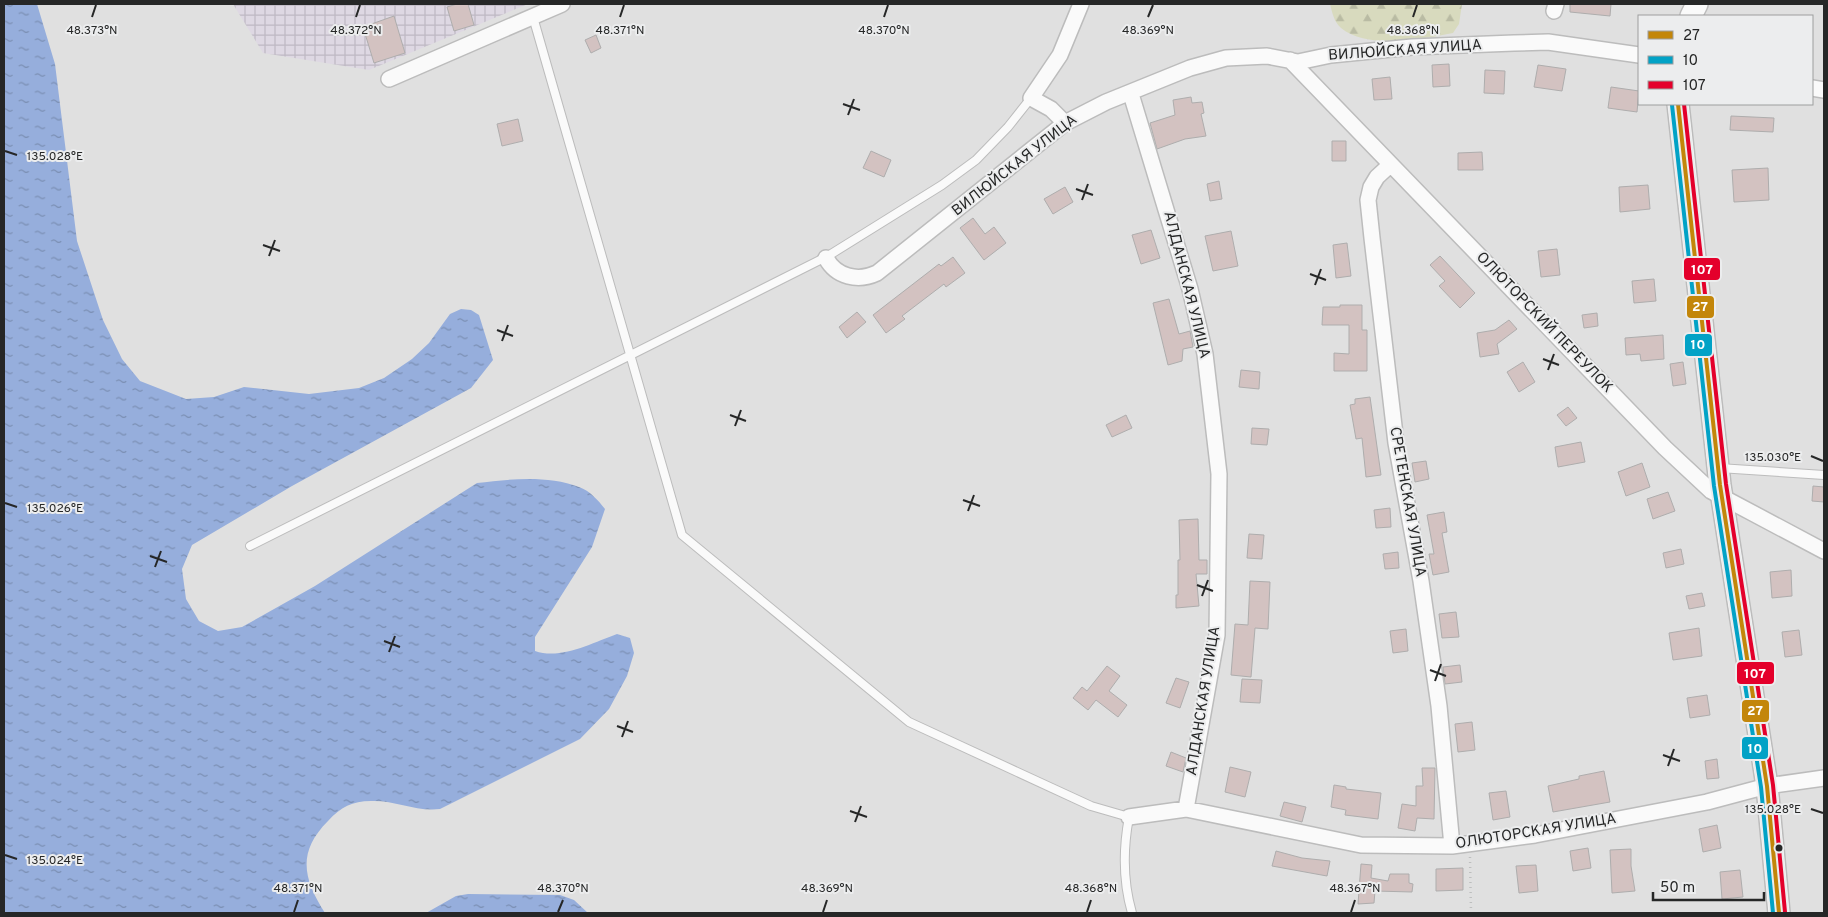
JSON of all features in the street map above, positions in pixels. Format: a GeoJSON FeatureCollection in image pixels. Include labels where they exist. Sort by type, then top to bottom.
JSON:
{"type":"FeatureCollection","features":[{"type":"Feature","properties":{"kind":"street"},"geometry":{"type":"LineString","coordinates":[[389,79],[562,4]]}},
{"type":"Feature","properties":{"kind":"street"},"geometry":{"type":"LineString","coordinates":[[1065,123],[1051,109],[1031,98],[1060,55],[1081,4]]}},
{"type":"Feature","properties":{"kind":"street","name":"ВИЛЮЙСКАЯ УЛИЦА"},"geometry":{"type":"LineString","coordinates":[[826,258],[833,268],[845,276],[863,277],[877,273],[1065,123],[1106,102],[1131,94],[1190,68],[1226,58],[1267,56],[1298,62],[1331,55],[1412,47],[1548,42],[1638,54]]}},
{"type":"Feature","properties":{"kind":"street","name":"ОЛЮТОРСКИЙ ПЕРЕУЛОК"},"geometry":{"type":"LineString","coordinates":[[1290,60],[1665,448],[1711,491],[1722,498],[1734,501],[1824,551]]}},
{"type":"Feature","properties":{"kind":"street","name":"АЛДАНСКАЯ УЛИЦА"},"geometry":{"type":"LineString","coordinates":[[1131,94],[1190,289],[1205,354],[1219,474],[1217,635],[1186,809]]}},
{"type":"Feature","properties":{"kind":"street"},"geometry":{"type":"LineString","coordinates":[[1678,105],[1718,468],[1767,786],[1779,913]]}},
{"type":"Feature","properties":{"kind":"street","name":"СРЕТЕНСКАЯ УЛИЦА"},"geometry":{"type":"LineString","coordinates":[[1390,165],[1377,177],[1371,187],[1368,200],[1396,443],[1421,581],[1439,706],[1452,846]]}},
{"type":"Feature","properties":{"kind":"street","name":"ОЛЮТОРСКАЯ УЛИЦА"},"geometry":{"type":"LineString","coordinates":[[1129,817],[1186,809],[1352,844],[1452,846],[1535,835],[1649,813],[1767,786],[1824,778]]}},
{"type":"Feature","properties":{"kind":"lane"},"geometry":{"type":"LineString","coordinates":[[533,17],[682,535],[909,722],[1091,806],[1129,817],[1125,859],[1127,895],[1132,913]]}},
{"type":"Feature","properties":{"kind":"lane"},"geometry":{"type":"LineString","coordinates":[[250,546],[826,258],[942,185],[976,160],[1008,127],[1031,98]]}},
{"type":"Feature","properties":{"kind":"lane"},"geometry":{"type":"LineString","coordinates":[[1718,468],[1824,475]]}},
{"type":"Feature","properties":{"kind":"path"},"geometry":{"type":"LineString","coordinates":[[1470,844],[1471,913]]}},
{"type":"Feature","properties":{"kind":"shaded area"},"geometry":{"type":"Polygon","coordinates":[[[233,4],[528,4],[369,70],[263,53],[233,4]]]}},
{"type":"Feature","properties":{"kind":"green space"},"geometry":{"type":"Polygon","coordinates":[[[1330,4],[1462,4],[1459,24],[1453,33],[1411,40],[1380,41],[1352,35],[1341,28],[1334,17],[1330,4]]]}},
{"type":"Feature","properties":{"kind":"water"},"geometry":{"type":"Polygon","coordinates":[[[4,4],[37,4],[55,64],[77,241],[103,320],[122,359],[140,381],[186,399],[214,397],[244,387],[309,394],[359,388],[384,378],[412,359],[429,343],[450,314],[461,309],[471,310],[479,315],[493,360],[471,388],[292,486],[192,545],[182,569],[186,599],[199,621],[218,631],[242,627],[315,586],[477,483],[542,479],[567,483],[587,491],[605,509],[592,547],[535,637],[535,651],[545,653],[566,652],[617,634],[630,638],[634,653],[627,676],[609,709],[580,739],[440,809],[422,809],[389,802],[371,801],[358,802],[342,809],[318,832],[311,844],[308,855],[308,877],[312,889],[325,913],[4,913],[4,4]]]}},
{"type":"Feature","properties":{"kind":"water"},"geometry":{"type":"Polygon","coordinates":[[[468,894],[560,895],[574,900],[588,913],[426,913],[456,896],[468,894]]]}},
{"type":"Feature","properties":{"kind":"building"},"geometry":{"type":"Polygon","coordinates":[[[457,4],[468,4],[474,25],[454,31],[447,7],[457,4]]]}},
{"type":"Feature","properties":{"kind":"building"},"geometry":{"type":"Polygon","coordinates":[[[1570,4],[1611,4],[1610,16],[1570,12],[1570,4]]]}},
{"type":"Feature","properties":{"kind":"building"},"geometry":{"type":"Polygon","coordinates":[[[394,16],[405,53],[374,63],[363,27],[394,16]]]}},
{"type":"Feature","properties":{"kind":"building"},"geometry":{"type":"Polygon","coordinates":[[[596,35],[601,48],[591,53],[585,40],[596,35]]]}},
{"type":"Feature","properties":{"kind":"building"},"geometry":{"type":"Polygon","coordinates":[[[1449,64],[1450,86],[1433,87],[1432,65],[1449,64]]]}},
{"type":"Feature","properties":{"kind":"building"},"geometry":{"type":"Polygon","coordinates":[[[1538,65],[1566,69],[1562,91],[1534,87],[1538,65]]]}},
{"type":"Feature","properties":{"kind":"building"},"geometry":{"type":"Polygon","coordinates":[[[1485,70],[1505,71],[1504,94],[1484,93],[1485,70]]]}},
{"type":"Feature","properties":{"kind":"building"},"geometry":{"type":"Polygon","coordinates":[[[1390,77],[1392,99],[1374,100],[1372,79],[1390,77]]]}},
{"type":"Feature","properties":{"kind":"building"},"geometry":{"type":"Polygon","coordinates":[[[1611,87],[1638,91],[1637,112],[1608,108],[1611,87]]]}},
{"type":"Feature","properties":{"kind":"building"},"geometry":{"type":"Polygon","coordinates":[[[1191,97],[1192,103],[1202,102],[1204,113],[1201,114],[1206,136],[1185,139],[1157,149],[1150,123],[1175,115],[1173,100],[1191,97]]]}},
{"type":"Feature","properties":{"kind":"building"},"geometry":{"type":"Polygon","coordinates":[[[1731,116],[1774,118],[1773,132],[1730,130],[1731,116]]]}},
{"type":"Feature","properties":{"kind":"building"},"geometry":{"type":"Polygon","coordinates":[[[518,119],[523,141],[502,146],[497,124],[518,119]]]}},
{"type":"Feature","properties":{"kind":"building"},"geometry":{"type":"Polygon","coordinates":[[[1332,141],[1346,141],[1346,161],[1332,161],[1332,141]]]}},
{"type":"Feature","properties":{"kind":"building"},"geometry":{"type":"Polygon","coordinates":[[[871,151],[891,160],[884,177],[863,168],[871,151]]]}},
{"type":"Feature","properties":{"kind":"building"},"geometry":{"type":"Polygon","coordinates":[[[1482,152],[1483,170],[1458,170],[1458,153],[1482,152]]]}},
{"type":"Feature","properties":{"kind":"building"},"geometry":{"type":"Polygon","coordinates":[[[1768,168],[1769,200],[1734,202],[1732,170],[1768,168]]]}},
{"type":"Feature","properties":{"kind":"building"},"geometry":{"type":"Polygon","coordinates":[[[1219,181],[1222,199],[1210,201],[1207,184],[1219,181]]]}},
{"type":"Feature","properties":{"kind":"building"},"geometry":{"type":"Polygon","coordinates":[[[1648,185],[1650,209],[1620,212],[1619,187],[1648,185]]]}},
{"type":"Feature","properties":{"kind":"building"},"geometry":{"type":"Polygon","coordinates":[[[1065,187],[1073,202],[1053,214],[1044,199],[1065,187]]]}},
{"type":"Feature","properties":{"kind":"building"},"geometry":{"type":"Polygon","coordinates":[[[973,218],[985,234],[994,227],[1006,243],[984,260],[960,228],[973,218]]]}},
{"type":"Feature","properties":{"kind":"building"},"geometry":{"type":"Polygon","coordinates":[[[1151,230],[1160,258],[1141,264],[1132,235],[1151,230]]]}},
{"type":"Feature","properties":{"kind":"building"},"geometry":{"type":"Polygon","coordinates":[[[1231,231],[1238,266],[1213,271],[1205,236],[1231,231]]]}},
{"type":"Feature","properties":{"kind":"building"},"geometry":{"type":"Polygon","coordinates":[[[1347,243],[1351,276],[1336,278],[1333,245],[1347,243]]]}},
{"type":"Feature","properties":{"kind":"building"},"geometry":{"type":"Polygon","coordinates":[[[1557,249],[1560,275],[1541,277],[1538,251],[1557,249]]]}},
{"type":"Feature","properties":{"kind":"building"},"geometry":{"type":"Polygon","coordinates":[[[1440,256],[1475,293],[1460,308],[1439,286],[1445,281],[1430,265],[1440,256]]]}},
{"type":"Feature","properties":{"kind":"building"},"geometry":{"type":"Polygon","coordinates":[[[953,257],[965,273],[946,287],[944,284],[902,316],[905,319],[886,333],[873,315],[939,264],[941,266],[953,257]]]}},
{"type":"Feature","properties":{"kind":"building"},"geometry":{"type":"Polygon","coordinates":[[[1654,279],[1656,301],[1634,303],[1632,281],[1654,279]]]}},
{"type":"Feature","properties":{"kind":"building"},"geometry":{"type":"Polygon","coordinates":[[[1169,299],[1179,334],[1190,331],[1193,347],[1183,349],[1182,361],[1168,365],[1153,303],[1169,299]]]}},
{"type":"Feature","properties":{"kind":"building"},"geometry":{"type":"Polygon","coordinates":[[[1340,305],[1362,305],[1362,330],[1367,330],[1367,371],[1334,371],[1334,353],[1349,354],[1349,325],[1322,325],[1323,307],[1340,307],[1340,305]]]}},
{"type":"Feature","properties":{"kind":"building"},"geometry":{"type":"Polygon","coordinates":[[[857,312],[866,322],[847,338],[839,327],[857,312]]]}},
{"type":"Feature","properties":{"kind":"building"},"geometry":{"type":"Polygon","coordinates":[[[1597,313],[1598,326],[1584,328],[1582,315],[1597,313]]]}},
{"type":"Feature","properties":{"kind":"building"},"geometry":{"type":"Polygon","coordinates":[[[1509,320],[1517,329],[1497,344],[1499,354],[1480,357],[1477,333],[1495,330],[1509,320]]]}},
{"type":"Feature","properties":{"kind":"building"},"geometry":{"type":"Polygon","coordinates":[[[1663,335],[1664,359],[1641,361],[1640,354],[1626,355],[1625,338],[1663,335]]]}},
{"type":"Feature","properties":{"kind":"building"},"geometry":{"type":"Polygon","coordinates":[[[1523,362],[1535,382],[1519,392],[1507,372],[1523,362]]]}},
{"type":"Feature","properties":{"kind":"building"},"geometry":{"type":"Polygon","coordinates":[[[1683,362],[1686,384],[1673,386],[1670,364],[1683,362]]]}},
{"type":"Feature","properties":{"kind":"building"},"geometry":{"type":"Polygon","coordinates":[[[1241,370],[1260,372],[1259,389],[1239,387],[1241,370]]]}},
{"type":"Feature","properties":{"kind":"building"},"geometry":{"type":"Polygon","coordinates":[[[1370,397],[1381,475],[1366,477],[1362,438],[1356,439],[1350,405],[1355,404],[1355,399],[1370,397]]]}},
{"type":"Feature","properties":{"kind":"building"},"geometry":{"type":"Polygon","coordinates":[[[1568,407],[1577,418],[1566,426],[1557,415],[1568,407]]]}},
{"type":"Feature","properties":{"kind":"building"},"geometry":{"type":"Polygon","coordinates":[[[1126,415],[1132,428],[1112,437],[1106,425],[1126,415]]]}},
{"type":"Feature","properties":{"kind":"building"},"geometry":{"type":"Polygon","coordinates":[[[1252,428],[1269,429],[1267,445],[1251,444],[1252,428]]]}},
{"type":"Feature","properties":{"kind":"building"},"geometry":{"type":"Polygon","coordinates":[[[1581,442],[1585,462],[1558,467],[1555,447],[1581,442]]]}},
{"type":"Feature","properties":{"kind":"building"},"geometry":{"type":"Polygon","coordinates":[[[1426,461],[1429,479],[1415,482],[1412,463],[1426,461]]]}},
{"type":"Feature","properties":{"kind":"building"},"geometry":{"type":"Polygon","coordinates":[[[1642,463],[1650,487],[1626,496],[1618,472],[1642,463]]]}},
{"type":"Feature","properties":{"kind":"building"},"geometry":{"type":"Polygon","coordinates":[[[1813,486],[1824,487],[1824,502],[1812,501],[1813,486]]]}},
{"type":"Feature","properties":{"kind":"building"},"geometry":{"type":"Polygon","coordinates":[[[1668,492],[1675,511],[1653,519],[1647,499],[1668,492]]]}},
{"type":"Feature","properties":{"kind":"building"},"geometry":{"type":"Polygon","coordinates":[[[1390,508],[1391,527],[1376,528],[1374,510],[1390,508]]]}},
{"type":"Feature","properties":{"kind":"building"},"geometry":{"type":"Polygon","coordinates":[[[1444,512],[1447,532],[1442,533],[1449,572],[1433,575],[1429,554],[1434,554],[1427,515],[1444,512]]]}},
{"type":"Feature","properties":{"kind":"building"},"geometry":{"type":"Polygon","coordinates":[[[1198,519],[1199,560],[1207,560],[1207,574],[1196,574],[1199,606],[1176,608],[1178,560],[1180,560],[1179,520],[1198,519]]]}},
{"type":"Feature","properties":{"kind":"building"},"geometry":{"type":"Polygon","coordinates":[[[1249,534],[1264,535],[1262,559],[1247,558],[1249,534]]]}},
{"type":"Feature","properties":{"kind":"building"},"geometry":{"type":"Polygon","coordinates":[[[1681,549],[1684,564],[1666,568],[1663,553],[1681,549]]]}},
{"type":"Feature","properties":{"kind":"building"},"geometry":{"type":"Polygon","coordinates":[[[1398,552],[1399,568],[1385,569],[1383,554],[1398,552]]]}},
{"type":"Feature","properties":{"kind":"building"},"geometry":{"type":"Polygon","coordinates":[[[1791,570],[1792,596],[1772,598],[1770,572],[1791,570]]]}},
{"type":"Feature","properties":{"kind":"building"},"geometry":{"type":"Polygon","coordinates":[[[1250,581],[1270,582],[1268,629],[1255,628],[1251,677],[1231,675],[1235,624],[1248,625],[1250,581]]]}},
{"type":"Feature","properties":{"kind":"building"},"geometry":{"type":"Polygon","coordinates":[[[1702,593],[1705,606],[1689,609],[1686,596],[1702,593]]]}},
{"type":"Feature","properties":{"kind":"building"},"geometry":{"type":"Polygon","coordinates":[[[1456,612],[1459,637],[1442,638],[1439,614],[1456,612]]]}},
{"type":"Feature","properties":{"kind":"building"},"geometry":{"type":"Polygon","coordinates":[[[1699,628],[1702,656],[1673,660],[1669,633],[1699,628]]]}},
{"type":"Feature","properties":{"kind":"building"},"geometry":{"type":"Polygon","coordinates":[[[1406,629],[1408,651],[1393,653],[1390,631],[1406,629]]]}},
{"type":"Feature","properties":{"kind":"building"},"geometry":{"type":"Polygon","coordinates":[[[1799,630],[1802,655],[1785,657],[1782,632],[1799,630]]]}},
{"type":"Feature","properties":{"kind":"building"},"geometry":{"type":"Polygon","coordinates":[[[1460,665],[1462,682],[1445,684],[1443,667],[1460,665]]]}},
{"type":"Feature","properties":{"kind":"building"},"geometry":{"type":"Polygon","coordinates":[[[1107,666],[1120,676],[1109,691],[1127,705],[1118,717],[1096,700],[1088,710],[1073,698],[1082,687],[1087,691],[1107,666]]]}},
{"type":"Feature","properties":{"kind":"building"},"geometry":{"type":"Polygon","coordinates":[[[1176,678],[1189,682],[1180,708],[1166,703],[1176,678]]]}},
{"type":"Feature","properties":{"kind":"building"},"geometry":{"type":"Polygon","coordinates":[[[1242,679],[1262,680],[1260,703],[1240,702],[1242,679]]]}},
{"type":"Feature","properties":{"kind":"building"},"geometry":{"type":"Polygon","coordinates":[[[1707,695],[1710,715],[1690,718],[1687,698],[1707,695]]]}},
{"type":"Feature","properties":{"kind":"building"},"geometry":{"type":"Polygon","coordinates":[[[1472,722],[1475,750],[1458,752],[1455,724],[1472,722]]]}},
{"type":"Feature","properties":{"kind":"building"},"geometry":{"type":"Polygon","coordinates":[[[1171,752],[1186,758],[1183,772],[1166,766],[1171,752]]]}},
{"type":"Feature","properties":{"kind":"building"},"geometry":{"type":"Polygon","coordinates":[[[1717,759],[1719,778],[1707,779],[1705,761],[1717,759]]]}},
{"type":"Feature","properties":{"kind":"building"},"geometry":{"type":"Polygon","coordinates":[[[1230,767],[1251,772],[1245,797],[1225,792],[1230,767]]]}},
{"type":"Feature","properties":{"kind":"building"},"geometry":{"type":"Polygon","coordinates":[[[1422,768],[1435,768],[1434,819],[1417,818],[1415,831],[1398,828],[1402,804],[1416,806],[1416,786],[1423,786],[1422,768]]]}},
{"type":"Feature","properties":{"kind":"building"},"geometry":{"type":"Polygon","coordinates":[[[1604,771],[1610,802],[1553,812],[1548,786],[1579,779],[1579,776],[1604,771]]]}},
{"type":"Feature","properties":{"kind":"building"},"geometry":{"type":"Polygon","coordinates":[[[1334,785],[1346,787],[1346,789],[1381,793],[1378,819],[1345,815],[1346,810],[1331,807],[1334,785]]]}},
{"type":"Feature","properties":{"kind":"building"},"geometry":{"type":"Polygon","coordinates":[[[1506,791],[1510,817],[1493,820],[1489,793],[1506,791]]]}},
{"type":"Feature","properties":{"kind":"building"},"geometry":{"type":"Polygon","coordinates":[[[1284,802],[1306,807],[1302,822],[1280,816],[1284,802]]]}},
{"type":"Feature","properties":{"kind":"building"},"geometry":{"type":"Polygon","coordinates":[[[1717,825],[1721,848],[1703,852],[1699,829],[1717,825]]]}},
{"type":"Feature","properties":{"kind":"building"},"geometry":{"type":"Polygon","coordinates":[[[1588,848],[1591,868],[1573,871],[1570,851],[1588,848]]]}},
{"type":"Feature","properties":{"kind":"building"},"geometry":{"type":"Polygon","coordinates":[[[1631,849],[1631,866],[1635,891],[1612,893],[1610,850],[1631,849]]]}},
{"type":"Feature","properties":{"kind":"building"},"geometry":{"type":"Polygon","coordinates":[[[1276,851],[1302,858],[1330,861],[1327,876],[1272,866],[1276,851]]]}},
{"type":"Feature","properties":{"kind":"building"},"geometry":{"type":"Polygon","coordinates":[[[1361,864],[1372,865],[1371,878],[1388,881],[1390,874],[1409,874],[1409,883],[1413,884],[1412,892],[1375,891],[1374,903],[1358,904],[1361,864]]]}},
{"type":"Feature","properties":{"kind":"building"},"geometry":{"type":"Polygon","coordinates":[[[1536,865],[1538,891],[1519,893],[1516,866],[1536,865]]]}},
{"type":"Feature","properties":{"kind":"building"},"geometry":{"type":"Polygon","coordinates":[[[1463,868],[1463,890],[1436,891],[1436,869],[1463,868]]]}},
{"type":"Feature","properties":{"kind":"building"},"geometry":{"type":"Polygon","coordinates":[[[1740,870],[1743,897],[1722,899],[1720,872],[1740,870]]]}},
{"type":"Feature","properties":{"kind":"transit line","name":"10"},"geometry":{"type":"LineString","coordinates":[[1672,105],[1714,486],[1761,787],[1773,913]]}},
{"type":"Feature","properties":{"kind":"transit line","name":"27"},"geometry":{"type":"LineString","coordinates":[[1678,105],[1720,485],[1767,786],[1779,913]]}},
{"type":"Feature","properties":{"kind":"transit line","name":"107"},"geometry":{"type":"LineString","coordinates":[[1684,105],[1726,484],[1773,785],[1785,912]]}}]}
